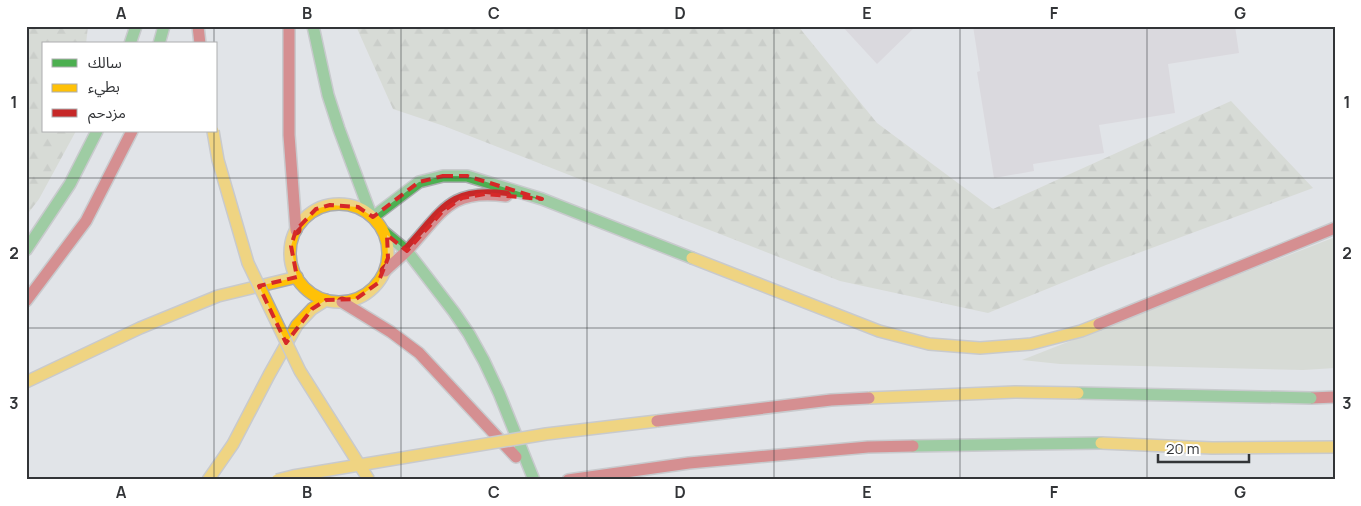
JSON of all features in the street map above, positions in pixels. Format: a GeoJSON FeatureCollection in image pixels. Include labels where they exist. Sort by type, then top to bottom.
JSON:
{"type":"FeatureCollection","features":[{"type":"Feature","properties":{"kind":"main road"},"geometry":{"type":"LineString","coordinates":[[131,42],[136,26]]}},
{"type":"Feature","properties":{"kind":"main road"},"geometry":{"type":"LineString","coordinates":[[160,42],[164,26]]}},
{"type":"Feature","properties":{"kind":"main road"},"geometry":{"type":"LineString","coordinates":[[198,26],[200,42]]}},
{"type":"Feature","properties":{"kind":"main road"},"geometry":{"type":"LineString","coordinates":[[289,26],[289,135],[296,230]]}},
{"type":"Feature","properties":{"kind":"main road"},"geometry":{"type":"LineString","coordinates":[[313,26],[328,95],[372,216],[384,232],[407,251],[469,334],[499,393],[533,476]]}},
{"type":"Feature","properties":{"kind":"main road"},"geometry":{"type":"LineString","coordinates":[[26,250],[70,184],[96,132]]}},
{"type":"Feature","properties":{"kind":"main road"},"geometry":{"type":"LineString","coordinates":[[26,301],[86,221],[131,132]]}},
{"type":"Feature","properties":{"kind":"main road"},"geometry":{"type":"LineString","coordinates":[[213,132],[218,160],[248,263],[300,371],[369,480]]}},
{"type":"Feature","properties":{"kind":"main road"},"geometry":{"type":"LineString","coordinates":[[372,216],[419,182],[443,176],[467,176],[542,199],[879,331],[929,344],[980,348],[1031,344],[1081,331],[1335,228]]}},
{"type":"Feature","properties":{"kind":"main road"},"geometry":{"type":"LineString","coordinates":[[385,271],[407,251],[442,212],[462,198],[485,194],[542,199]]}},
{"type":"Feature","properties":{"kind":"main road"},"geometry":{"type":"LineString","coordinates":[[372,216],[358,208],[344,204],[330,204],[316,209],[305,218],[296,230],[291,246],[291,262],[297,277],[305,288],[314,295],[326,300],[342,302],[356,299],[368,292],[378,283],[385,271],[388,245],[384,232]]}},
{"type":"Feature","properties":{"kind":"main road"},"geometry":{"type":"LineString","coordinates":[[26,382],[140,328],[218,296],[297,277]]}},
{"type":"Feature","properties":{"kind":"main road"},"geometry":{"type":"LineString","coordinates":[[208,480],[233,444],[297,325],[312,309],[326,300]]}},
{"type":"Feature","properties":{"kind":"main road"},"geometry":{"type":"LineString","coordinates":[[342,302],[386,328],[419,353],[533,476]]}},
{"type":"Feature","properties":{"kind":"main road"},"geometry":{"type":"LineString","coordinates":[[277,480],[546,434],[831,400],[1015,392],[1335,397]]}},
{"type":"Feature","properties":{"kind":"main road"},"geometry":{"type":"LineString","coordinates":[[568,480],[689,463],[868,447],[1110,443],[1212,448],[1335,447]]}},
{"type":"Feature","properties":{"kind":"highlighted area"},"geometry":{"type":"Polygon","coordinates":[[[443,176],[467,176],[542,199],[485,194],[462,198],[442,212],[407,251],[387,235],[388,258],[378,283],[356,299],[326,300],[312,309],[286,343],[259,286],[297,277],[291,246],[296,230],[316,209],[330,205],[358,207],[373,217],[419,182],[443,176]]]}},
{"type":"Feature","properties":{"kind":"green space"},"geometry":{"type":"Polygon","coordinates":[[[26,26],[88,26],[86,42],[42,42],[42,132],[75,132],[39,199],[26,216],[26,26]]]}},
{"type":"Feature","properties":{"kind":"green space"},"geometry":{"type":"Polygon","coordinates":[[[356,26],[798,26],[877,123],[993,209],[1231,101],[1313,188],[1106,265],[988,313],[840,281],[444,126],[393,109],[356,26]]]}},
{"type":"Feature","properties":{"kind":"green space"},"geometry":{"type":"Polygon","coordinates":[[[1335,237],[1335,368],[1303,370],[1060,364],[1022,360],[1335,237]]]}},
{"type":"Feature","properties":{"kind":"building"},"geometry":{"type":"Polygon","coordinates":[[[842,26],[916,26],[877,64],[842,26]]]}},
{"type":"Feature","properties":{"kind":"building"},"geometry":{"type":"Polygon","coordinates":[[[973,26],[1235,26],[1239,53],[1168,64],[1175,113],[1099,125],[1104,153],[1033,164],[1034,171],[994,178],[977,72],[980,71],[973,26]]]}},
{"type":"Feature","properties":{"kind":"traffic: fast"},"geometry":{"type":"LineString","coordinates":[[131,42],[136,26]]}},
{"type":"Feature","properties":{"kind":"traffic: fast"},"geometry":{"type":"LineString","coordinates":[[160,42],[164,26]]}},
{"type":"Feature","properties":{"kind":"traffic: fast"},"geometry":{"type":"LineString","coordinates":[[313,26],[328,95],[371,215]]}},
{"type":"Feature","properties":{"kind":"traffic: fast"},"geometry":{"type":"LineString","coordinates":[[26,250],[70,184],[96,132]]}},
{"type":"Feature","properties":{"kind":"traffic: fast"},"geometry":{"type":"LineString","coordinates":[[373,217],[419,182],[443,176],[467,176],[542,199],[692,258]]}},
{"type":"Feature","properties":{"kind":"traffic: fast"},"geometry":{"type":"LineString","coordinates":[[384,232],[407,251],[469,334],[499,393],[534,480]]}},
{"type":"Feature","properties":{"kind":"traffic: fast"},"geometry":{"type":"LineString","coordinates":[[1078,393],[1311,398]]}},
{"type":"Feature","properties":{"kind":"traffic: fast"},"geometry":{"type":"LineString","coordinates":[[913,446],[1101,443]]}},
{"type":"Feature","properties":{"kind":"traffic: slow"},"geometry":{"type":"LineString","coordinates":[[213,132],[218,160],[248,263],[300,371],[369,480]]}},
{"type":"Feature","properties":{"kind":"traffic: slow"},"geometry":{"type":"LineString","coordinates":[[339,204],[349,205],[366,212],[380,226],[387,243],[388,253],[387,263],[380,280],[366,294],[349,301],[339,302],[329,301],[312,294],[298,280],[291,263],[290,253],[291,243],[298,226],[312,212],[329,205],[339,204]]}},
{"type":"Feature","properties":{"kind":"traffic: slow"},"geometry":{"type":"LineString","coordinates":[[692,258],[879,331],[929,344],[980,348],[1031,344],[1081,331],[1099,324]]}},
{"type":"Feature","properties":{"kind":"traffic: slow"},"geometry":{"type":"LineString","coordinates":[[26,382],[140,328],[218,296],[297,277]]}},
{"type":"Feature","properties":{"kind":"traffic: slow"},"geometry":{"type":"LineString","coordinates":[[208,480],[233,444],[297,325],[312,309],[326,300]]}},
{"type":"Feature","properties":{"kind":"traffic: slow"},"geometry":{"type":"LineString","coordinates":[[869,398],[1015,392],[1078,393]]}},
{"type":"Feature","properties":{"kind":"traffic: slow"},"geometry":{"type":"LineString","coordinates":[[277,480],[546,434],[657,421]]}},
{"type":"Feature","properties":{"kind":"traffic: slow"},"geometry":{"type":"LineString","coordinates":[[1101,443],[1212,448],[1335,447]]}},
{"type":"Feature","properties":{"kind":"traffic: jam"},"geometry":{"type":"LineString","coordinates":[[198,26],[200,42]]}},
{"type":"Feature","properties":{"kind":"traffic: jam"},"geometry":{"type":"LineString","coordinates":[[289,26],[289,135],[296,230]]}},
{"type":"Feature","properties":{"kind":"traffic: jam"},"geometry":{"type":"LineString","coordinates":[[26,301],[86,221],[131,132]]}},
{"type":"Feature","properties":{"kind":"traffic: jam"},"geometry":{"type":"LineString","coordinates":[[385,271],[452,204],[474,195],[506,196]]}},
{"type":"Feature","properties":{"kind":"traffic: jam"},"geometry":{"type":"LineString","coordinates":[[1099,324],[1335,228]]}},
{"type":"Feature","properties":{"kind":"traffic: jam"},"geometry":{"type":"LineString","coordinates":[[342,302],[391,332],[419,353],[516,457]]}},
{"type":"Feature","properties":{"kind":"traffic: jam"},"geometry":{"type":"LineString","coordinates":[[1311,398],[1335,397]]}},
{"type":"Feature","properties":{"kind":"traffic: jam"},"geometry":{"type":"LineString","coordinates":[[657,421],[831,400],[869,398]]}},
{"type":"Feature","properties":{"kind":"traffic: jam"},"geometry":{"type":"LineString","coordinates":[[568,480],[689,463],[868,447],[913,446]]}}]}
